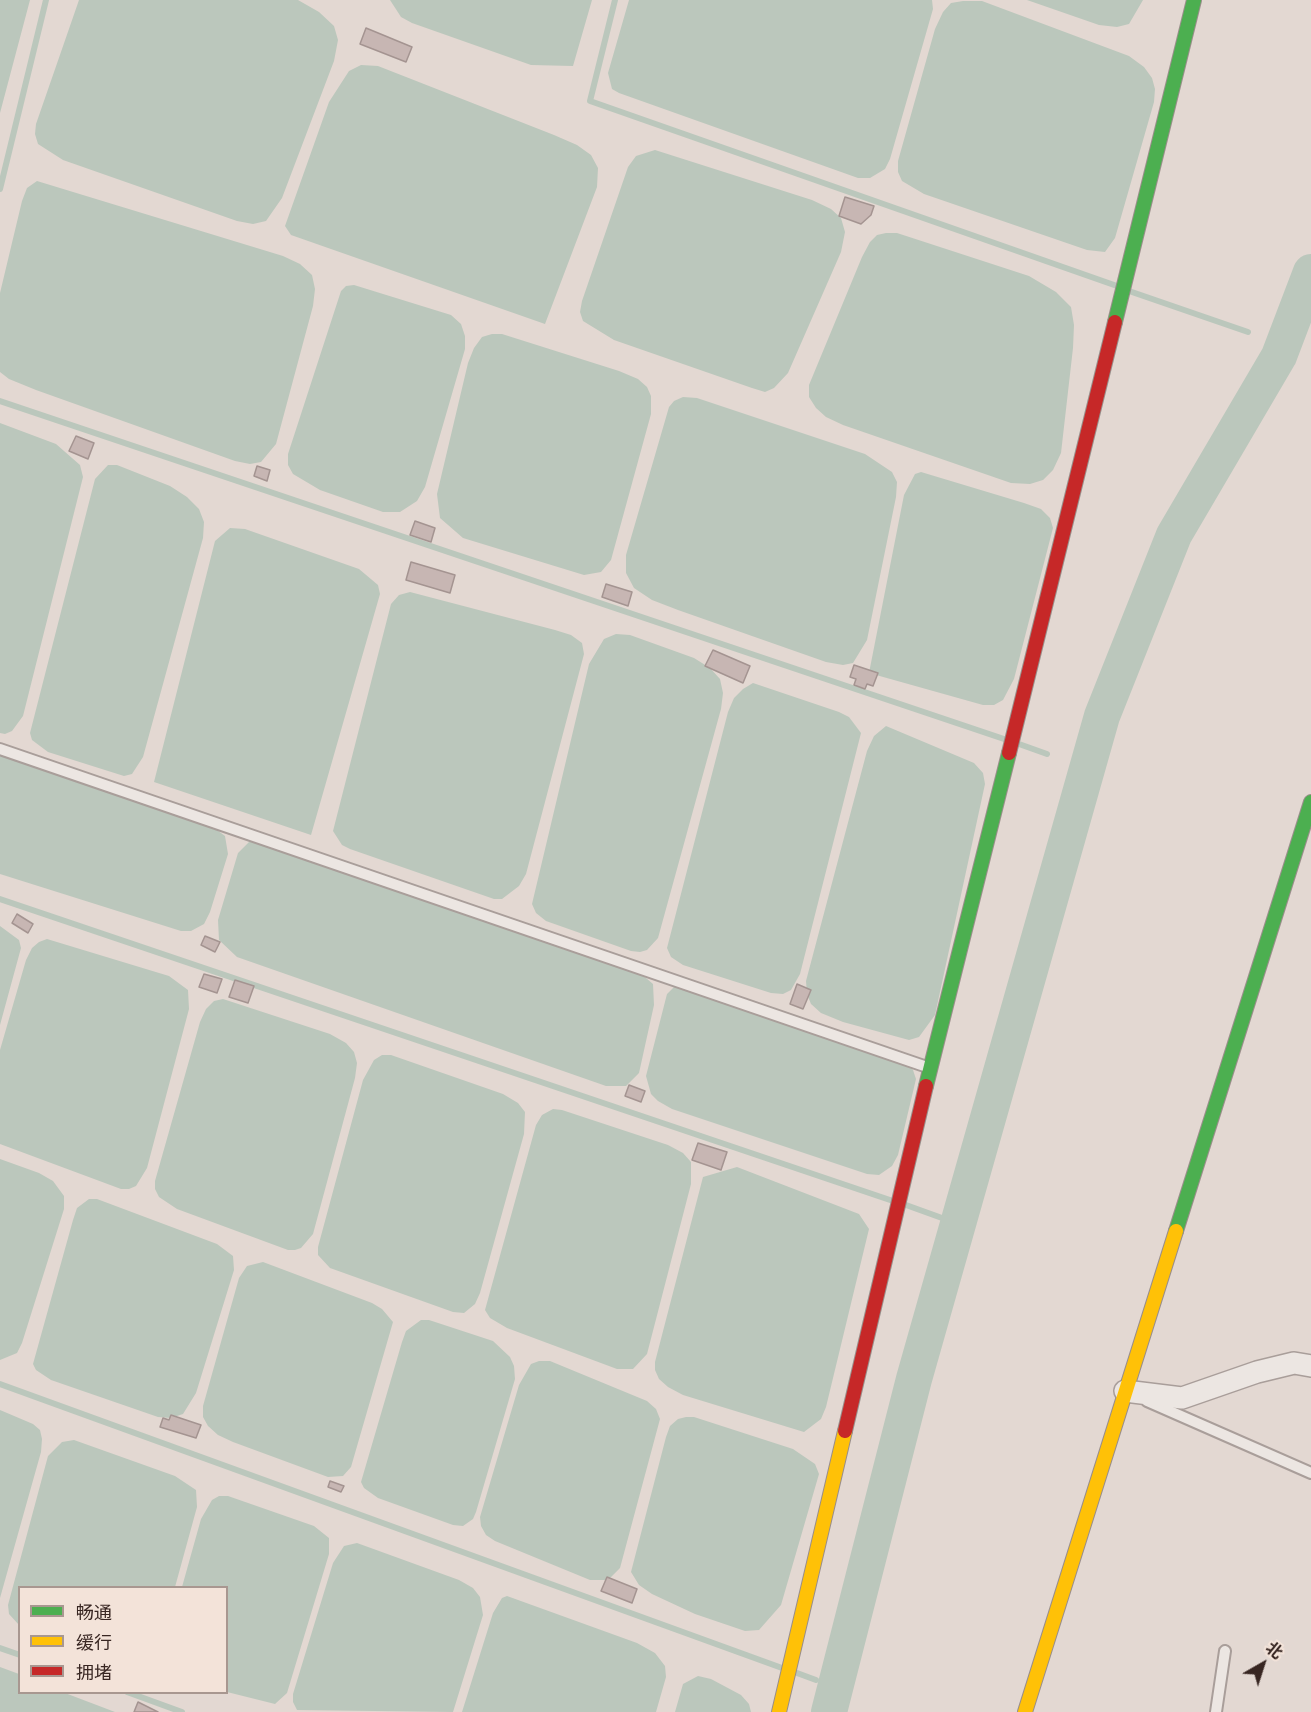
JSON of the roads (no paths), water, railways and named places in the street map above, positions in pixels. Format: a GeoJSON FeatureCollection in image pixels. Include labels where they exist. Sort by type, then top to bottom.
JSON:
{"type":"FeatureCollection","features":[{"type":"Feature","properties":{"kind":"street"},"geometry":{"type":"LineString","coordinates":[[779,1712],[930,1068],[1038,639],[1194,0]]}},
{"type":"Feature","properties":{"kind":"street"},"geometry":{"type":"LineString","coordinates":[[1025,1712],[1311,802]]}},
{"type":"Feature","properties":{"kind":"street"},"geometry":{"type":"LineString","coordinates":[[1125,1391],[1182,1398],[1257,1372],[1294,1363],[1311,1366]]}},
{"type":"Feature","properties":{"kind":"lane"},"geometry":{"type":"LineString","coordinates":[[0,748],[930,1068]]}},
{"type":"Feature","properties":{"kind":"lane"},"geometry":{"type":"LineString","coordinates":[[1125,1391],[1311,1473]]}},
{"type":"Feature","properties":{"kind":"lane"},"geometry":{"type":"LineString","coordinates":[[1216,1712],[1225,1651]]}},
{"type":"Feature","properties":{"kind":"waterway"},"geometry":{"type":"LineString","coordinates":[[0,189],[46,0]]}},
{"type":"Feature","properties":{"kind":"waterway"},"geometry":{"type":"LineString","coordinates":[[615,0],[590,101],[1117,286]]}},
{"type":"Feature","properties":{"kind":"waterway"},"geometry":{"type":"LineString","coordinates":[[829,1712],[914,1379],[1102,716],[1174,535],[1279,356],[1311,272]]}},
{"type":"Feature","properties":{"kind":"waterway"},"geometry":{"type":"LineString","coordinates":[[1129,291],[1248,332]]}},
{"type":"Feature","properties":{"kind":"waterway"},"geometry":{"type":"LineString","coordinates":[[0,401],[1004,739]]}},
{"type":"Feature","properties":{"kind":"waterway"},"geometry":{"type":"LineString","coordinates":[[1019,744],[1047,754]]}},
{"type":"Feature","properties":{"kind":"waterway"},"geometry":{"type":"LineString","coordinates":[[0,899],[890,1200]]}},
{"type":"Feature","properties":{"kind":"waterway"},"geometry":{"type":"LineString","coordinates":[[906,1205],[942,1218]]}},
{"type":"Feature","properties":{"kind":"waterway"},"geometry":{"type":"LineString","coordinates":[[0,1384],[782,1668]]}},
{"type":"Feature","properties":{"kind":"waterway"},"geometry":{"type":"LineString","coordinates":[[0,1648],[18,1654]]}},
{"type":"Feature","properties":{"kind":"waterway"},"geometry":{"type":"LineString","coordinates":[[797,1673],[816,1680]]}},
{"type":"Feature","properties":{"kind":"waterway"},"geometry":{"type":"LineString","coordinates":[[132,1694],[182,1712]]}}]}
